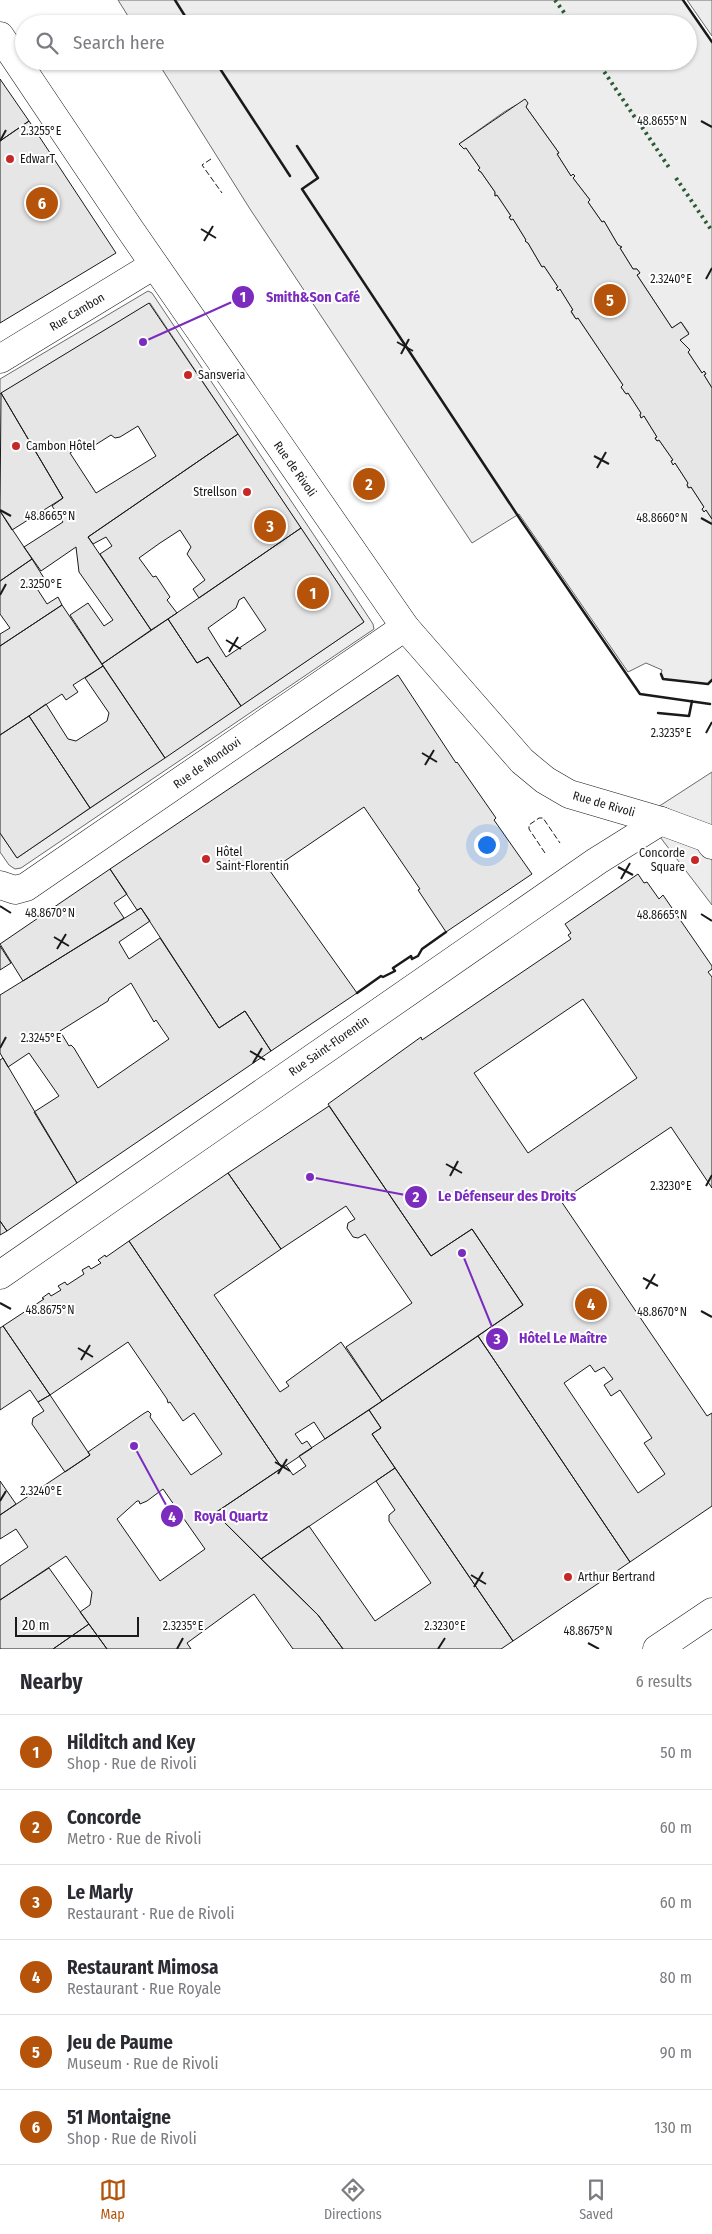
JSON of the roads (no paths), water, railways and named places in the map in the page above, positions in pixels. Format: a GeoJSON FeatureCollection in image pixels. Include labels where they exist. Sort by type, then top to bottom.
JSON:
{"type":"FeatureCollection","features":[{"type":"Feature","properties":{"kind":"street","name":"Rue de Rivoli"},"geometry":{"type":"LineString","coordinates":[[0,36],[15,58]]}},
{"type":"Feature","properties":{"kind":"street","name":"Rue de Rivoli"},"geometry":{"type":"LineString","coordinates":[[23,70],[154,266],[405,627],[522,761],[545,780],[568,794],[661,821],[706,838],[712,845]]}},
{"type":"Feature","properties":{"kind":"street","name":"Rue Cambon"},"geometry":{"type":"LineString","coordinates":[[0,359],[154,266]]}},
{"type":"Feature","properties":{"kind":"street","name":"Rue de Mondovi"},"geometry":{"type":"LineString","coordinates":[[3,887],[15,890],[26,887],[405,627]]}},
{"type":"Feature","properties":{"kind":"street","name":"Rue Saint-Florentin"},"geometry":{"type":"LineString","coordinates":[[0,1275],[597,860],[661,821]]}},
{"type":"Feature","properties":{"kind":"street"},"geometry":{"type":"LineString","coordinates":[[657,1649],[712,1612]]}},
{"type":"Feature","properties":{"kind":"place","name":"EdwarT"},"geometry":{"type":"Point","coordinates":[10,159]}},
{"type":"Feature","properties":{"kind":"place","name":"51 Montaigne"},"geometry":{"type":"Point","coordinates":[42,203]}},
{"type":"Feature","properties":{"kind":"place","name":"Jeu de Paume"},"geometry":{"type":"Point","coordinates":[610,300]}},
{"type":"Feature","properties":{"kind":"place","name":"Smith&Son Café"},"geometry":{"type":"Point","coordinates":[143,342]}},
{"type":"Feature","properties":{"kind":"place","name":"Sansveria"},"geometry":{"type":"Point","coordinates":[188,375]}},
{"type":"Feature","properties":{"kind":"place","name":"Cambon Hôtel"},"geometry":{"type":"Point","coordinates":[16,446]}},
{"type":"Feature","properties":{"kind":"place","name":"Concorde"},"geometry":{"type":"Point","coordinates":[369,484]}},
{"type":"Feature","properties":{"kind":"place","name":"Strellson"},"geometry":{"type":"Point","coordinates":[247,492]}},
{"type":"Feature","properties":{"kind":"place","name":"Le Marly"},"geometry":{"type":"Point","coordinates":[270,526]}},
{"type":"Feature","properties":{"kind":"place","name":"Hilditch and Key"},"geometry":{"type":"Point","coordinates":[313,593]}},
{"type":"Feature","properties":{"kind":"place","name":"Hôtel Saint-Florentin"},"geometry":{"type":"Point","coordinates":[206,859]}},
{"type":"Feature","properties":{"kind":"place","name":"Concorde Square"},"geometry":{"type":"Point","coordinates":[695,860]}},
{"type":"Feature","properties":{"kind":"place","name":"Le Défenseur des Droits"},"geometry":{"type":"Point","coordinates":[310,1177]}},
{"type":"Feature","properties":{"kind":"place","name":"Hôtel Le Maître"},"geometry":{"type":"Point","coordinates":[462,1253]}},
{"type":"Feature","properties":{"kind":"place","name":"Restaurant Mimosa"},"geometry":{"type":"Point","coordinates":[591,1304]}},
{"type":"Feature","properties":{"kind":"place","name":"Royal Quartz"},"geometry":{"type":"Point","coordinates":[134,1446]}},
{"type":"Feature","properties":{"kind":"place","name":"Arthur Bertrand"},"geometry":{"type":"Point","coordinates":[568,1577]}}]}
